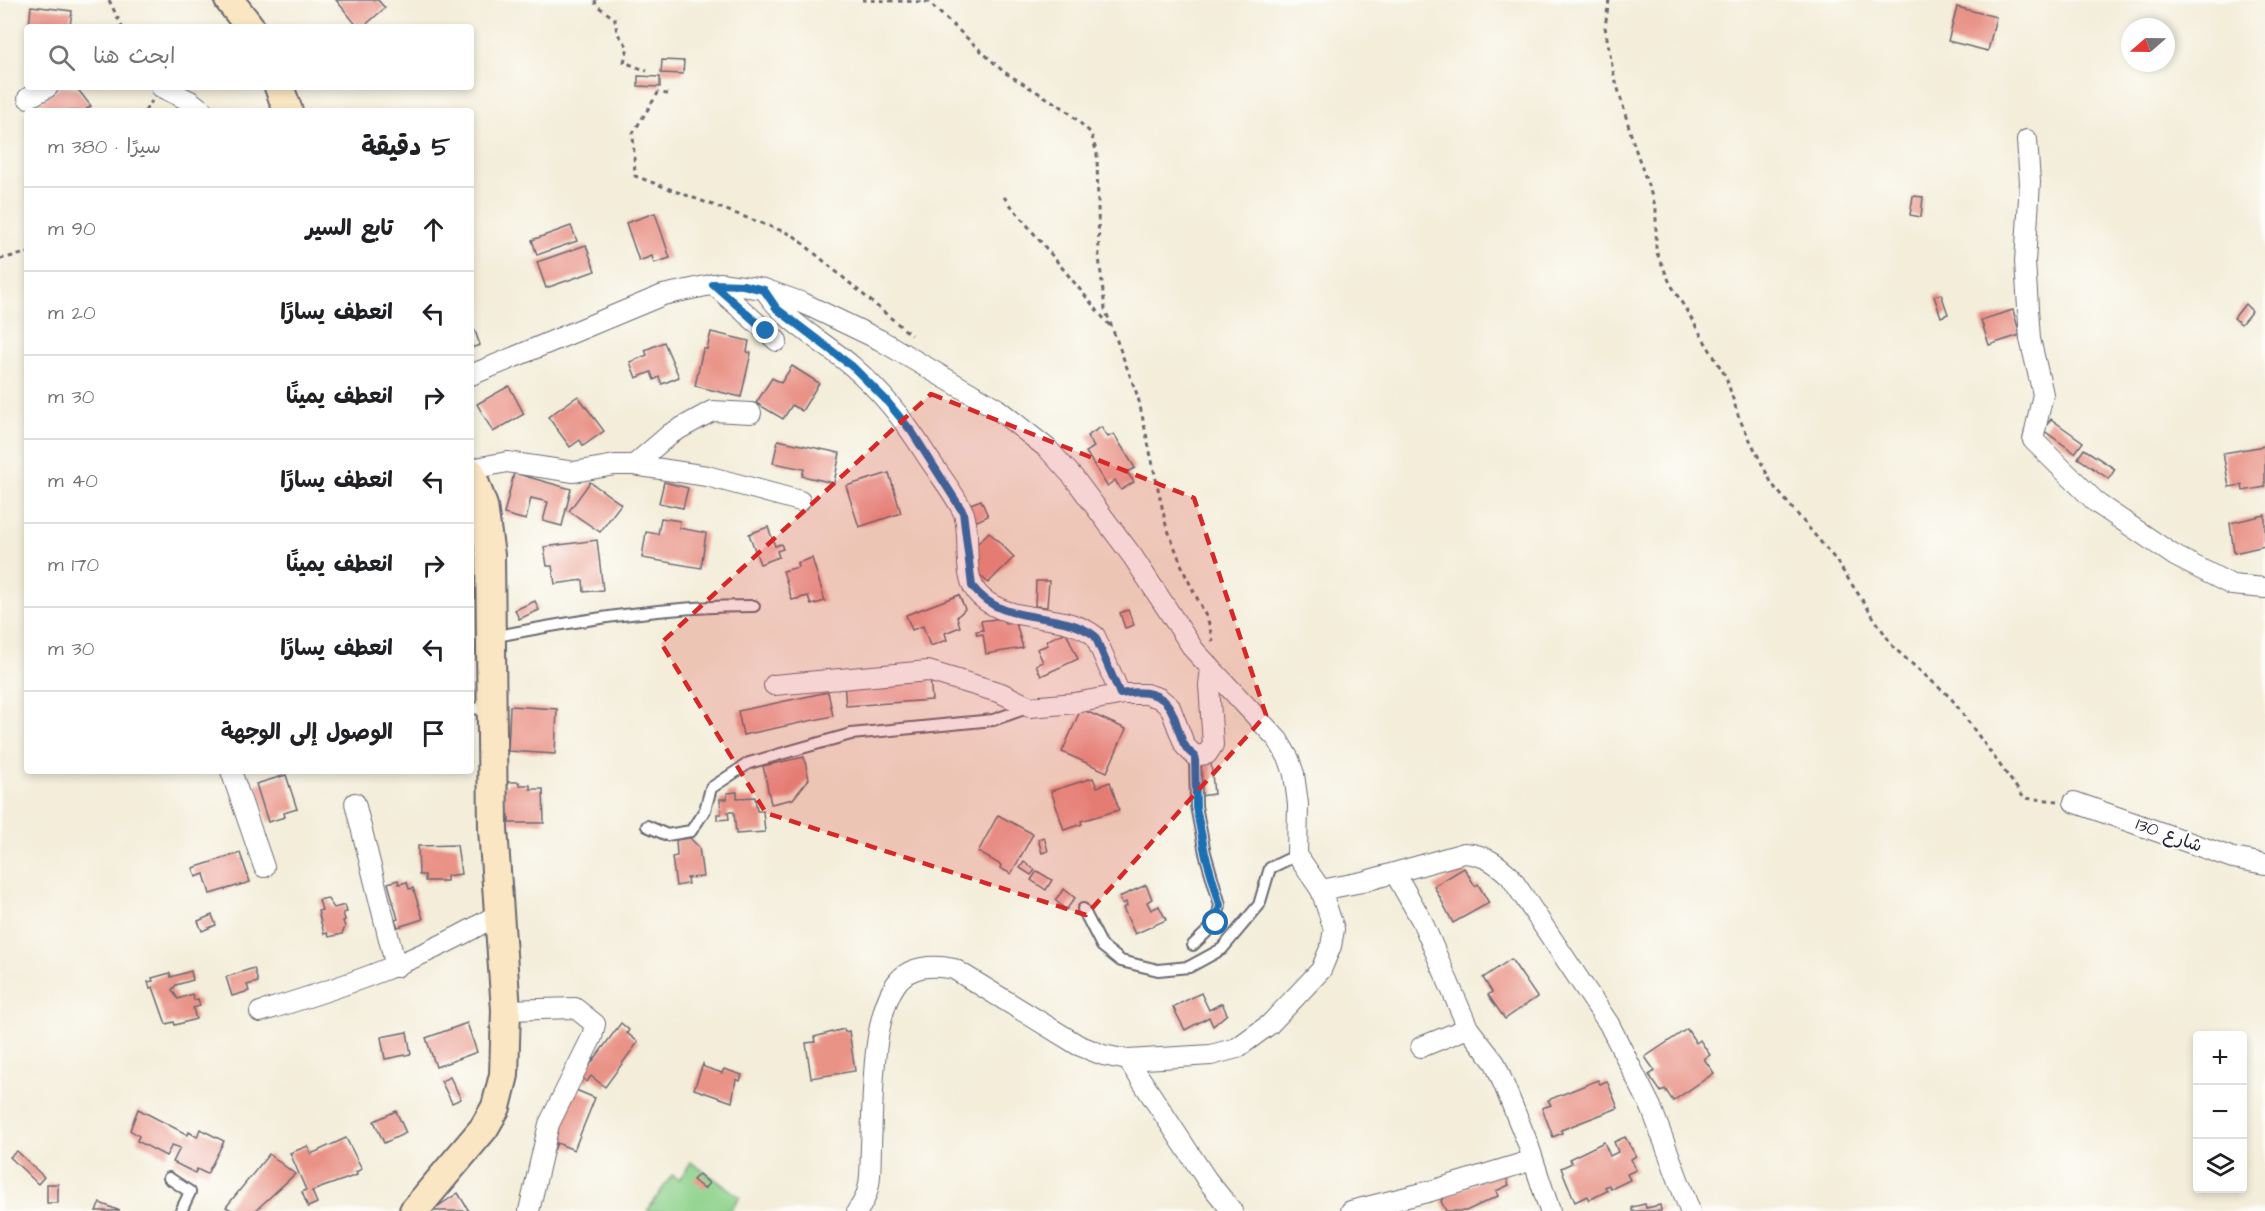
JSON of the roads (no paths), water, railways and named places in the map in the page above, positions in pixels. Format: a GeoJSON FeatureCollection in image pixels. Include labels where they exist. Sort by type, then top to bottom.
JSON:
{"type":"FeatureCollection","features":[{"type":"Feature","properties":{"kind":"street"},"geometry":{"type":"LineString","coordinates":[[229,0],[248,24]]}},
{"type":"Feature","properties":{"kind":"street"},"geometry":{"type":"LineString","coordinates":[[28,98],[43,90]]}},
{"type":"Feature","properties":{"kind":"street"},"geometry":{"type":"LineString","coordinates":[[167,90],[199,108]]}},
{"type":"Feature","properties":{"kind":"street"},"geometry":{"type":"LineString","coordinates":[[280,90],[287,108]]}},
{"type":"Feature","properties":{"kind":"street"},"geometry":{"type":"LineString","coordinates":[[2027,140],[2030,182],[2025,262],[2030,339],[2043,394],[2033,440],[2098,504],[2175,556],[2232,585],[2265,588]]}},
{"type":"Feature","properties":{"kind":"street"},"geometry":{"type":"LineString","coordinates":[[713,284],[777,341]]}},
{"type":"Feature","properties":{"kind":"street"},"geometry":{"type":"LineString","coordinates":[[474,374],[652,299],[713,284],[743,285],[803,303],[879,340],[996,408],[1048,449],[1074,478],[1133,557],[1184,636],[1278,740],[1289,759],[1298,804],[1297,855],[1321,890],[1334,929],[1331,946],[1321,970],[1270,1024],[1237,1048],[1211,1055],[1128,1060],[1103,1055],[1078,1045],[954,969],[934,966],[912,970],[896,983],[886,1008],[877,1045],[870,1178],[865,1201],[857,1211]]}},
{"type":"Feature","properties":{"kind":"street"},"geometry":{"type":"LineString","coordinates":[[764,290],[777,309],[853,367],[885,399],[912,432],[963,512],[968,532],[971,580],[979,595],[1005,612],[1075,625],[1087,630],[1095,636],[1120,694]]}},
{"type":"Feature","properties":{"kind":"street"},"geometry":{"type":"LineString","coordinates":[[634,465],[670,434],[712,411],[751,412]]}},
{"type":"Feature","properties":{"kind":"street"},"geometry":{"type":"LineString","coordinates":[[474,468],[507,462],[574,472],[615,465],[634,465],[707,476],[800,501]]}},
{"type":"Feature","properties":{"kind":"street"},"geometry":{"type":"LineString","coordinates":[[414,1211],[484,1128],[496,1107],[504,1075],[506,1011],[481,709],[492,637],[490,555],[483,506],[474,481]]}},
{"type":"Feature","properties":{"kind":"street"},"geometry":{"type":"LineString","coordinates":[[774,685],[928,671],[1002,693],[1030,706],[1065,705],[1120,694],[1146,694],[1164,702],[1177,720],[1185,746],[1195,756],[1207,754],[1212,745],[1211,668]]}},
{"type":"Feature","properties":{"kind":"street"},"geometry":{"type":"LineString","coordinates":[[232,774],[264,867]]}},
{"type":"Feature","properties":{"kind":"street","name":"شارع 130"},"geometry":{"type":"LineString","coordinates":[[2074,802],[2233,858],[2265,864]]}},
{"type":"Feature","properties":{"kind":"street"},"geometry":{"type":"LineString","coordinates":[[356,803],[396,967]]}},
{"type":"Feature","properties":{"kind":"street"},"geometry":{"type":"LineString","coordinates":[[1321,890],[1341,888],[1464,853],[1488,858],[1510,876],[1609,1024],[1651,1107],[1690,1211]]}},
{"type":"Feature","properties":{"kind":"street"},"geometry":{"type":"LineString","coordinates":[[1395,873],[1422,921],[1468,1028],[1496,1063],[1550,1211]]}},
{"type":"Feature","properties":{"kind":"street"},"geometry":{"type":"LineString","coordinates":[[260,1012],[396,967],[447,945],[498,915]]}},
{"type":"Feature","properties":{"kind":"street"},"geometry":{"type":"LineString","coordinates":[[506,1011],[575,1008],[595,1024],[592,1037],[549,1124],[530,1211]]}},
{"type":"Feature","properties":{"kind":"street"},"geometry":{"type":"LineString","coordinates":[[1421,1047],[1468,1028]]}},
{"type":"Feature","properties":{"kind":"street"},"geometry":{"type":"LineString","coordinates":[[1128,1060],[1207,1180],[1232,1211]]}},
{"type":"Feature","properties":{"kind":"street"},"geometry":{"type":"LineString","coordinates":[[1351,1211],[1431,1191],[1533,1160]]}},
{"type":"Feature","properties":{"kind":"lane"},"geometry":{"type":"LineString","coordinates":[[492,637],[615,614],[693,606],[754,606]]}},
{"type":"Feature","properties":{"kind":"lane"},"geometry":{"type":"LineString","coordinates":[[647,826],[667,835],[691,831],[705,810],[711,788],[749,763],[851,734],[993,720],[1030,706]]}},
{"type":"Feature","properties":{"kind":"lane"},"geometry":{"type":"LineString","coordinates":[[1193,945],[1216,923],[1220,905],[1205,853],[1196,807],[1195,756]]}},
{"type":"Feature","properties":{"kind":"lane"},"geometry":{"type":"LineString","coordinates":[[1083,909],[1102,946],[1121,961],[1158,970],[1189,967],[1222,949],[1258,905],[1270,868],[1297,855]]}},
{"type":"Feature","properties":{"kind":"lane"},"geometry":{"type":"LineString","coordinates":[[169,1178],[190,1192],[181,1211]]}}]}
